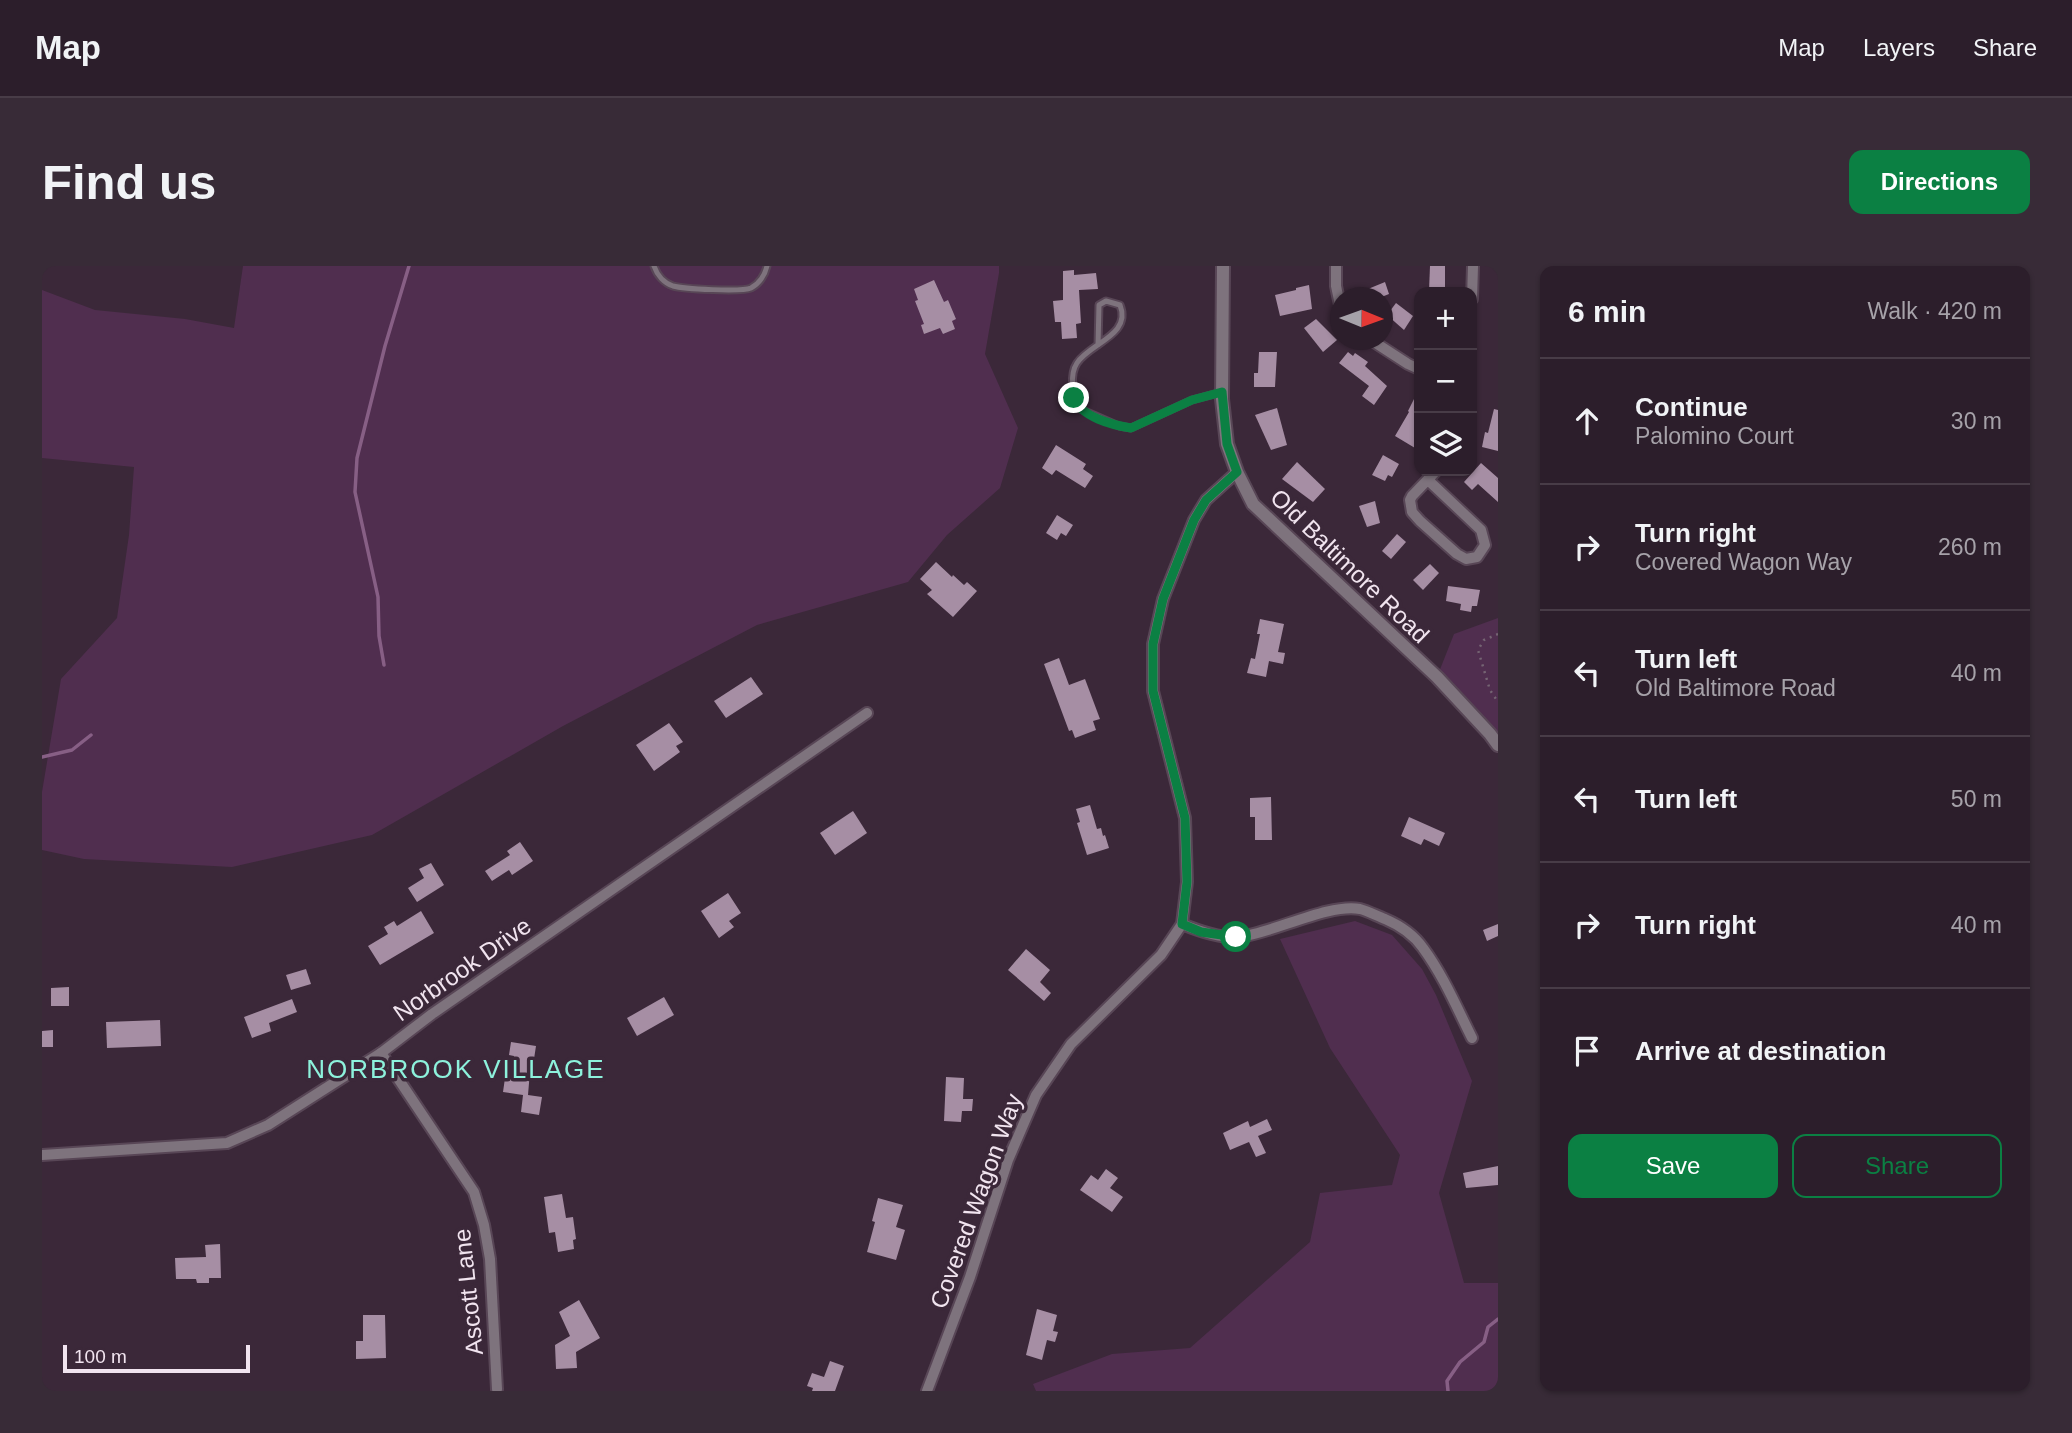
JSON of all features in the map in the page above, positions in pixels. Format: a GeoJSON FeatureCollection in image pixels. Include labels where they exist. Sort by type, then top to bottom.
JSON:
{"type":"FeatureCollection","features":[{"type":"Feature","properties":{"kind":"street","name":"Old Baltimore Road"},"geometry":{"type":"LineString","coordinates":[[1223,266],[1222,392],[1227,444],[1253,504],[1437,677],[1498,745]]}},
{"type":"Feature","properties":{"kind":"street"},"geometry":{"type":"LineString","coordinates":[[1336,266],[1336,287]]}},
{"type":"Feature","properties":{"kind":"street"},"geometry":{"type":"LineString","coordinates":[[1472,287],[1473,266]]}},
{"type":"Feature","properties":{"kind":"street"},"geometry":{"type":"LineString","coordinates":[[1386,350],[1414,367]]}},
{"type":"Feature","properties":{"kind":"street","name":"Covered Wagon Way"},"geometry":{"type":"LineString","coordinates":[[927,1391],[970,1277],[1008,1160],[1036,1095],[1070,1044],[1161,955],[1182,924],[1187,882],[1185,818],[1153,691],[1153,644],[1163,599],[1194,520],[1206,500],[1237,472]]}},
{"type":"Feature","properties":{"kind":"street"},"geometry":{"type":"LineString","coordinates":[[1432,475],[1481,530],[1485,545],[1477,557],[1466,559],[1457,554],[1412,512],[1410,500],[1432,475]]}},
{"type":"Feature","properties":{"kind":"street","name":"Norbrook Drive"},"geometry":{"type":"LineString","coordinates":[[42,1155],[227,1143],[268,1125],[381,1053],[432,1014],[867,713]]}},
{"type":"Feature","properties":{"kind":"street"},"geometry":{"type":"LineString","coordinates":[[1182,924],[1201,932],[1236,937],[1264,932],[1327,912],[1359,909],[1368,912],[1407,932],[1422,947],[1449,991],[1472,1038]]}},
{"type":"Feature","properties":{"kind":"street","name":"Ascott Lane"},"geometry":{"type":"LineString","coordinates":[[381,1053],[474,1192],[484,1225],[489,1259],[498,1389]]}},
{"type":"Feature","properties":{"kind":"lane"},"geometry":{"type":"LineString","coordinates":[[654,266],[659,276],[676,286],[743,290],[755,285],[767,266]]}},
{"type":"Feature","properties":{"kind":"lane"},"geometry":{"type":"LineString","coordinates":[[1098,345],[1099,305],[1106,301],[1113,302],[1120,306],[1123,322],[1098,345],[1077,362],[1074,371],[1074,398],[1078,408],[1119,426],[1131,428],[1192,400],[1222,392]]}},
{"type":"Feature","properties":{"kind":"path"},"geometry":{"type":"LineString","coordinates":[[1498,634],[1484,640],[1478,650],[1490,690],[1498,702]]}},
{"type":"Feature","properties":{"kind":"shaded area"},"geometry":{"type":"Polygon","coordinates":[[[243,266],[999,266],[985,354],[1018,428],[1000,488],[947,535],[908,582],[757,625],[563,726],[372,835],[232,867],[84,859],[42,850],[42,792],[61,679],[117,618],[129,535],[134,467],[42,458],[42,290],[95,310],[185,319],[234,328],[243,266]]]}},
{"type":"Feature","properties":{"kind":"shaded area"},"geometry":{"type":"Polygon","coordinates":[[[1498,618],[1498,745],[1437,677],[1454,634],[1498,618]]]}},
{"type":"Feature","properties":{"kind":"shaded area"},"geometry":{"type":"Polygon","coordinates":[[[1355,921],[1392,935],[1422,969],[1436,995],[1472,1081],[1439,1193],[1464,1283],[1498,1283],[1498,1391],[1036,1391],[1033,1384],[1112,1354],[1190,1348],[1310,1242],[1320,1193],[1392,1185],[1400,1155],[1330,1048],[1280,939],[1355,921]]]}},
{"type":"Feature","properties":{"kind":"building"},"geometry":{"type":"Polygon","coordinates":[[[1430,266],[1445,266],[1445,287],[1429,287],[1430,266]]]}},
{"type":"Feature","properties":{"kind":"building"},"geometry":{"type":"Polygon","coordinates":[[[1074,270],[1074,275],[1096,273],[1098,289],[1079,290],[1081,323],[1076,324],[1077,338],[1062,339],[1061,322],[1055,322],[1053,301],[1063,300],[1063,271],[1074,270]]]}},
{"type":"Feature","properties":{"kind":"building"},"geometry":{"type":"Polygon","coordinates":[[[934,280],[944,302],[948,300],[956,319],[952,321],[955,329],[943,334],[940,328],[924,334],[921,325],[924,324],[915,301],[918,300],[914,289],[934,280]]]}},
{"type":"Feature","properties":{"kind":"building"},"geometry":{"type":"Polygon","coordinates":[[[1385,282],[1387,287],[1373,287],[1385,282]]]}},
{"type":"Feature","properties":{"kind":"building"},"geometry":{"type":"Polygon","coordinates":[[[1309,285],[1312,309],[1280,316],[1275,295],[1309,285]]]}},
{"type":"Feature","properties":{"kind":"building"},"geometry":{"type":"Polygon","coordinates":[[[1396,303],[1413,316],[1404,330],[1393,320],[1393,307],[1396,303]]]}},
{"type":"Feature","properties":{"kind":"building"},"geometry":{"type":"Polygon","coordinates":[[[1316,319],[1330,333],[1330,346],[1323,352],[1304,328],[1316,319]]]}},
{"type":"Feature","properties":{"kind":"building"},"geometry":{"type":"Polygon","coordinates":[[[1259,352],[1277,352],[1275,387],[1254,387],[1259,352]]]}},
{"type":"Feature","properties":{"kind":"building"},"geometry":{"type":"Polygon","coordinates":[[[1348,352],[1353,356],[1355,353],[1368,362],[1365,366],[1387,386],[1374,405],[1362,396],[1369,386],[1339,363],[1348,352]]]}},
{"type":"Feature","properties":{"kind":"building"},"geometry":{"type":"Polygon","coordinates":[[[1414,399],[1414,447],[1395,436],[1414,399]]]}},
{"type":"Feature","properties":{"kind":"building"},"geometry":{"type":"Polygon","coordinates":[[[1277,408],[1287,445],[1271,450],[1255,415],[1277,408]]]}},
{"type":"Feature","properties":{"kind":"building"},"geometry":{"type":"Polygon","coordinates":[[[1494,409],[1498,410],[1498,451],[1482,447],[1494,409]]]}},
{"type":"Feature","properties":{"kind":"building"},"geometry":{"type":"Polygon","coordinates":[[[1056,445],[1086,464],[1083,469],[1093,476],[1085,488],[1056,470],[1052,475],[1042,468],[1056,445]]]}},
{"type":"Feature","properties":{"kind":"building"},"geometry":{"type":"Polygon","coordinates":[[[1383,455],[1399,464],[1392,477],[1388,475],[1385,481],[1372,475],[1383,455]]]}},
{"type":"Feature","properties":{"kind":"building"},"geometry":{"type":"Polygon","coordinates":[[[1297,462],[1325,489],[1313,502],[1282,479],[1297,462]]]}},
{"type":"Feature","properties":{"kind":"building"},"geometry":{"type":"Polygon","coordinates":[[[1481,463],[1498,478],[1498,502],[1478,484],[1472,490],[1464,482],[1469,476],[1477,476],[1477,467],[1481,463]]]}},
{"type":"Feature","properties":{"kind":"building"},"geometry":{"type":"Polygon","coordinates":[[[1375,501],[1380,523],[1367,527],[1359,506],[1375,501]]]}},
{"type":"Feature","properties":{"kind":"building"},"geometry":{"type":"Polygon","coordinates":[[[1057,515],[1073,525],[1066,536],[1061,533],[1057,540],[1046,533],[1057,515]]]}},
{"type":"Feature","properties":{"kind":"building"},"geometry":{"type":"Polygon","coordinates":[[[1397,534],[1406,542],[1391,559],[1382,551],[1397,534]]]}},
{"type":"Feature","properties":{"kind":"building"},"geometry":{"type":"Polygon","coordinates":[[[936,562],[952,577],[953,575],[964,585],[967,582],[977,591],[953,617],[927,594],[932,590],[920,579],[936,562]]]}},
{"type":"Feature","properties":{"kind":"building"},"geometry":{"type":"Polygon","coordinates":[[[1430,564],[1439,573],[1423,590],[1413,580],[1430,564]]]}},
{"type":"Feature","properties":{"kind":"building"},"geometry":{"type":"Polygon","coordinates":[[[1448,586],[1480,590],[1477,606],[1472,606],[1471,612],[1460,610],[1461,604],[1446,601],[1448,586]]]}},
{"type":"Feature","properties":{"kind":"building"},"geometry":{"type":"Polygon","coordinates":[[[1260,619],[1284,624],[1278,652],[1285,653],[1283,664],[1269,661],[1266,677],[1247,673],[1251,658],[1255,659],[1260,619]]]}},
{"type":"Feature","properties":{"kind":"building"},"geometry":{"type":"Polygon","coordinates":[[[1059,658],[1069,685],[1085,679],[1100,719],[1093,721],[1096,730],[1075,738],[1072,730],[1069,731],[1044,664],[1059,658]]]}},
{"type":"Feature","properties":{"kind":"building"},"geometry":{"type":"Polygon","coordinates":[[[751,677],[763,694],[726,718],[714,701],[751,677]]]}},
{"type":"Feature","properties":{"kind":"building"},"geometry":{"type":"Polygon","coordinates":[[[669,723],[683,742],[676,746],[680,752],[654,771],[636,745],[669,723]]]}},
{"type":"Feature","properties":{"kind":"building"},"geometry":{"type":"Polygon","coordinates":[[[1271,797],[1272,840],[1255,840],[1255,817],[1250,817],[1250,798],[1271,797]]]}},
{"type":"Feature","properties":{"kind":"building"},"geometry":{"type":"Polygon","coordinates":[[[1090,805],[1097,829],[1101,828],[1109,848],[1087,855],[1077,823],[1080,822],[1076,809],[1090,805]]]}},
{"type":"Feature","properties":{"kind":"building"},"geometry":{"type":"Polygon","coordinates":[[[853,811],[867,833],[835,855],[820,833],[853,811]]]}},
{"type":"Feature","properties":{"kind":"building"},"geometry":{"type":"Polygon","coordinates":[[[1409,817],[1445,833],[1439,846],[1424,839],[1421,845],[1401,836],[1409,817]]]}},
{"type":"Feature","properties":{"kind":"building"},"geometry":{"type":"Polygon","coordinates":[[[520,842],[533,861],[512,875],[509,870],[492,881],[485,871],[510,855],[507,851],[520,842]]]}},
{"type":"Feature","properties":{"kind":"building"},"geometry":{"type":"Polygon","coordinates":[[[431,863],[444,885],[417,902],[408,888],[424,878],[419,869],[431,863]]]}},
{"type":"Feature","properties":{"kind":"building"},"geometry":{"type":"Polygon","coordinates":[[[728,893],[741,913],[729,921],[734,927],[719,938],[701,911],[728,893]]]}},
{"type":"Feature","properties":{"kind":"building"},"geometry":{"type":"Polygon","coordinates":[[[421,911],[434,933],[380,965],[368,946],[388,934],[384,927],[394,921],[397,926],[421,911]]]}},
{"type":"Feature","properties":{"kind":"building"},"geometry":{"type":"Polygon","coordinates":[[[1498,924],[1498,936],[1487,941],[1483,930],[1498,924]]]}},
{"type":"Feature","properties":{"kind":"building"},"geometry":{"type":"Polygon","coordinates":[[[1026,949],[1050,970],[1040,982],[1051,993],[1044,1001],[1008,970],[1026,949]]]}},
{"type":"Feature","properties":{"kind":"building"},"geometry":{"type":"Polygon","coordinates":[[[306,969],[311,984],[291,990],[286,975],[306,969]]]}},
{"type":"Feature","properties":{"kind":"building"},"geometry":{"type":"Polygon","coordinates":[[[69,987],[69,1006],[51,1006],[51,988],[69,987]]]}},
{"type":"Feature","properties":{"kind":"building"},"geometry":{"type":"Polygon","coordinates":[[[664,997],[674,1015],[637,1036],[627,1018],[664,997]]]}},
{"type":"Feature","properties":{"kind":"building"},"geometry":{"type":"Polygon","coordinates":[[[292,999],[297,1012],[269,1023],[271,1031],[252,1038],[244,1017],[292,999]]]}},
{"type":"Feature","properties":{"kind":"building"},"geometry":{"type":"Polygon","coordinates":[[[160,1020],[161,1046],[107,1048],[106,1022],[160,1020]]]}},
{"type":"Feature","properties":{"kind":"building"},"geometry":{"type":"Polygon","coordinates":[[[53,1030],[53,1047],[42,1047],[42,1031],[53,1030]]]}},
{"type":"Feature","properties":{"kind":"building"},"geometry":{"type":"Polygon","coordinates":[[[511,1042],[536,1046],[534,1059],[531,1059],[528,1095],[542,1097],[539,1115],[521,1112],[523,1095],[503,1092],[505,1078],[511,1079],[514,1056],[509,1055],[511,1042]]]}},
{"type":"Feature","properties":{"kind":"building"},"geometry":{"type":"Polygon","coordinates":[[[946,1077],[964,1078],[963,1099],[973,1099],[972,1111],[962,1111],[961,1122],[944,1121],[946,1077]]]}},
{"type":"Feature","properties":{"kind":"building"},"geometry":{"type":"Polygon","coordinates":[[[1267,1119],[1272,1130],[1258,1136],[1266,1153],[1256,1157],[1249,1142],[1230,1150],[1223,1133],[1248,1121],[1250,1127],[1267,1119]]]}},
{"type":"Feature","properties":{"kind":"building"},"geometry":{"type":"Polygon","coordinates":[[[1498,1166],[1498,1185],[1466,1188],[1463,1173],[1498,1166]]]}},
{"type":"Feature","properties":{"kind":"building"},"geometry":{"type":"Polygon","coordinates":[[[1106,1169],[1118,1178],[1110,1188],[1123,1197],[1112,1212],[1080,1190],[1091,1175],[1098,1180],[1106,1169]]]}},
{"type":"Feature","properties":{"kind":"building"},"geometry":{"type":"Polygon","coordinates":[[[562,1194],[566,1218],[573,1217],[576,1239],[573,1240],[574,1249],[558,1252],[555,1232],[549,1233],[544,1197],[562,1194]]]}},
{"type":"Feature","properties":{"kind":"building"},"geometry":{"type":"Polygon","coordinates":[[[878,1198],[903,1205],[896,1227],[905,1230],[896,1260],[867,1252],[878,1198]]]}},
{"type":"Feature","properties":{"kind":"building"},"geometry":{"type":"Polygon","coordinates":[[[220,1244],[221,1278],[209,1278],[209,1283],[197,1283],[196,1279],[176,1279],[175,1258],[206,1257],[205,1245],[220,1244]]]}},
{"type":"Feature","properties":{"kind":"building"},"geometry":{"type":"Polygon","coordinates":[[[579,1300],[600,1338],[576,1352],[577,1368],[556,1369],[555,1345],[570,1336],[559,1312],[579,1300]]]}},
{"type":"Feature","properties":{"kind":"building"},"geometry":{"type":"Polygon","coordinates":[[[1037,1309],[1057,1315],[1053,1331],[1058,1332],[1055,1342],[1047,1340],[1042,1360],[1026,1355],[1037,1309]]]}},
{"type":"Feature","properties":{"kind":"building"},"geometry":{"type":"Polygon","coordinates":[[[363,1315],[385,1315],[386,1358],[356,1359],[356,1341],[363,1341],[363,1315]]]}},
{"type":"Feature","properties":{"kind":"building"},"geometry":{"type":"Polygon","coordinates":[[[830,1361],[844,1366],[835,1391],[812,1391],[813,1388],[807,1386],[812,1373],[824,1377],[830,1361]]]}},
{"type":"Feature","properties":{"kind":"waterway"},"geometry":{"type":"LineString","coordinates":[[384,665],[379,636],[378,597],[355,492],[357,458],[385,346],[409,266]]}},
{"type":"Feature","properties":{"kind":"waterway"},"geometry":{"type":"LineString","coordinates":[[42,757],[72,750],[91,735]]}},
{"type":"Feature","properties":{"kind":"waterway"},"geometry":{"type":"LineString","coordinates":[[1448,1391],[1447,1381],[1460,1362],[1484,1342],[1488,1327],[1498,1319]]}},
{"type":"Feature","properties":{"kind":"district","name":"NORBROOK VILLAGE"},"geometry":{"type":"Point","coordinates":[456,1069]}},
{"type":"Feature","properties":{"kind":"route"},"geometry":{"type":"LineString","coordinates":[[1074,398],[1078,408],[1088,414],[1131,428],[1192,400],[1222,392],[1227,444],[1237,472],[1206,500],[1194,520],[1163,599],[1153,644],[1153,691],[1185,818],[1187,882],[1182,924],[1201,932],[1236,937]]}}]}
